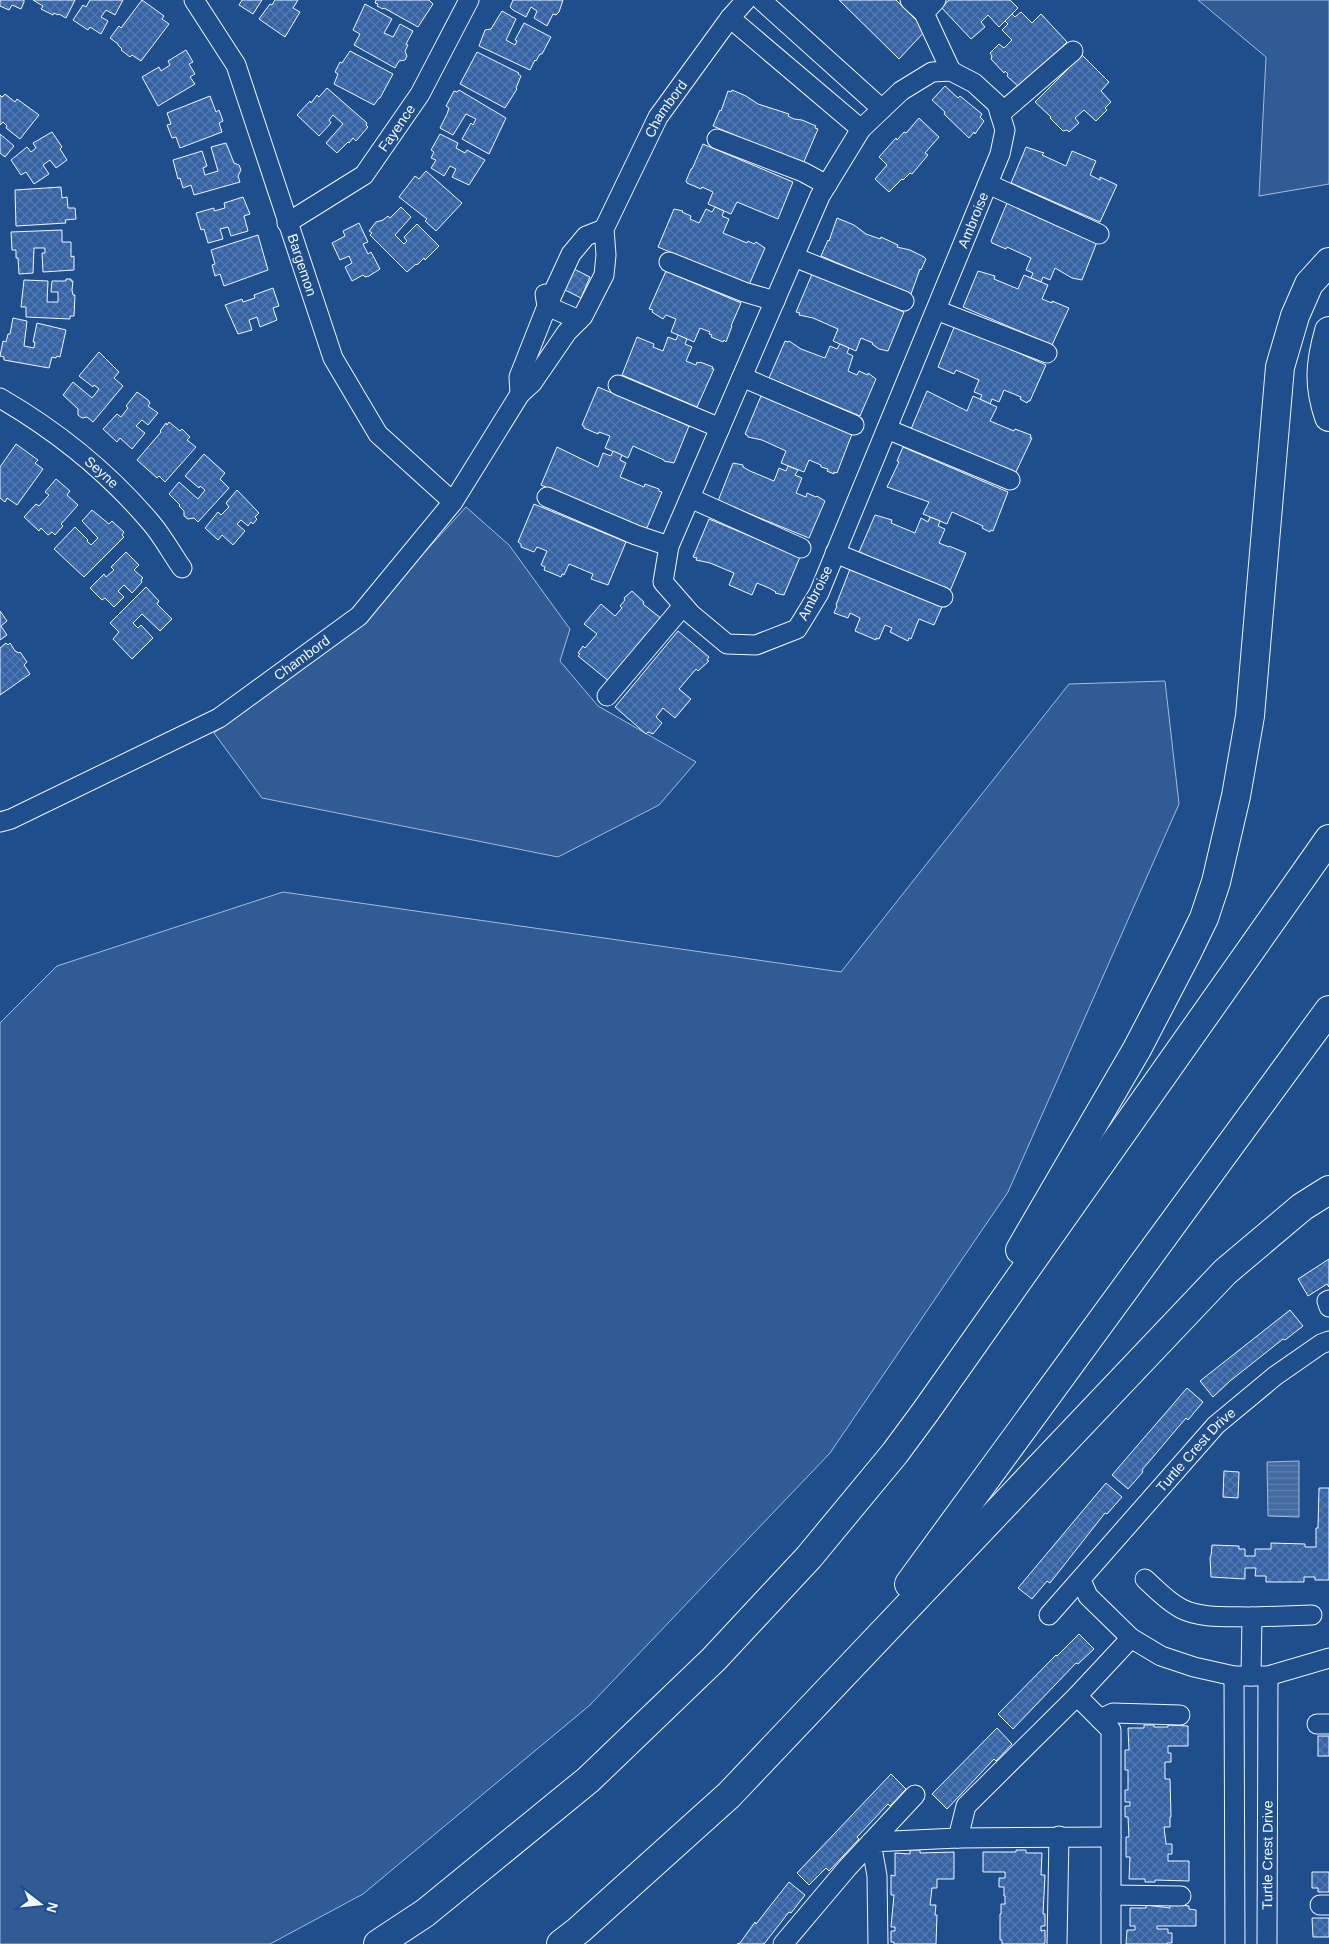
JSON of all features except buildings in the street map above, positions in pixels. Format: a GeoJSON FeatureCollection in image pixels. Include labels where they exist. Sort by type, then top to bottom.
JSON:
{"type":"FeatureCollection","features":[{"type":"Feature","properties":{"kind":"highway"},"geometry":{"type":"LineString","coordinates":[[926,1411],[1137,1049],[1204,918],[1216,882],[1236,796],[1250,716],[1280,367],[1295,316],[1309,284],[1329,262]]}},
{"type":"Feature","properties":{"kind":"highway"},"geometry":{"type":"LineString","coordinates":[[1329,331],[1322,356],[1322,396],[1329,417]]}},
{"type":"Feature","properties":{"kind":"highway"},"geometry":{"type":"LineString","coordinates":[[378,1944],[426,1913],[588,1780],[714,1659],[809,1557],[895,1453],[926,1411],[1329,839]]}},
{"type":"Feature","properties":{"kind":"highway"},"geometry":{"type":"LineString","coordinates":[[842,1676],[1329,1010]]}},
{"type":"Feature","properties":{"kind":"highway"},"geometry":{"type":"LineString","coordinates":[[560,1944],[579,1930],[729,1795],[1225,1272],[1302,1207],[1329,1190]]}},
{"type":"Feature","properties":{"kind":"street","name":"Bargemon"},"geometry":{"type":"LineString","coordinates":[[194,0],[236,65],[333,358],[378,434],[453,502]]}},
{"type":"Feature","properties":{"kind":"street","name":"Fayence"},"geometry":{"type":"LineString","coordinates":[[287,223],[364,174],[420,94],[470,0]]}},
{"type":"Feature","properties":{"kind":"street","name":"Chambord"},"geometry":{"type":"LineString","coordinates":[[520,394],[519,377],[547,306],[571,254],[595,233],[658,117],[730,18],[746,0]]}},
{"type":"Feature","properties":{"kind":"street"},"geometry":{"type":"LineString","coordinates":[[761,0],[882,109]]}},
{"type":"Feature","properties":{"kind":"street"},"geometry":{"type":"LineString","coordinates":[[910,0],[930,6],[952,71]]}},
{"type":"Feature","properties":{"kind":"street"},"geometry":{"type":"LineString","coordinates":[[730,18],[861,129]]}},
{"type":"Feature","properties":{"kind":"street"},"geometry":{"type":"LineString","coordinates":[[1000,114],[1073,51]]}},
{"type":"Feature","properties":{"kind":"street","name":"Ambroise"},"geometry":{"type":"LineString","coordinates":[[952,71],[974,83],[997,104],[1005,130],[1000,154],[819,593],[797,629],[756,645],[727,644],[691,614],[663,582],[669,546],[820,196],[861,129],[901,91],[932,72],[952,71]]}},
{"type":"Feature","properties":{"kind":"street"},"geometry":{"type":"LineString","coordinates":[[717,139],[804,172],[827,185]]}},
{"type":"Feature","properties":{"kind":"street"},"geometry":{"type":"LineString","coordinates":[[988,184],[1099,234]]}},
{"type":"Feature","properties":{"kind":"street","name":"Chambord"},"geometry":{"type":"LineString","coordinates":[[0,822],[10,820],[219,718],[359,616],[453,502],[520,394],[532,383],[567,332],[583,316],[604,274],[606,255],[595,233]]}},
{"type":"Feature","properties":{"kind":"street"},"geometry":{"type":"LineString","coordinates":[[794,257],[904,301]]}},
{"type":"Feature","properties":{"kind":"street"},"geometry":{"type":"LineString","coordinates":[[669,262],[744,292],[775,301]]}},
{"type":"Feature","properties":{"kind":"street"},"geometry":{"type":"LineString","coordinates":[[547,306],[579,320]]}},
{"type":"Feature","properties":{"kind":"street"},"geometry":{"type":"LineString","coordinates":[[936,310],[1047,352]]}},
{"type":"Feature","properties":{"kind":"street"},"geometry":{"type":"LineString","coordinates":[[742,378],[854,425]]}},
{"type":"Feature","properties":{"kind":"street"},"geometry":{"type":"LineString","coordinates":[[618,385],[720,428]]}},
{"type":"Feature","properties":{"kind":"street","name":"Seyne"},"geometry":{"type":"LineString","coordinates":[[0,398],[62,438],[114,485],[153,525],[182,568]]}},
{"type":"Feature","properties":{"kind":"street"},"geometry":{"type":"LineString","coordinates":[[887,429],[1010,480]]}},
{"type":"Feature","properties":{"kind":"street"},"geometry":{"type":"LineString","coordinates":[[547,497],[636,535],[669,546]]}},
{"type":"Feature","properties":{"kind":"street"},"geometry":{"type":"LineString","coordinates":[[690,498],[801,548]]}},
{"type":"Feature","properties":{"kind":"street"},"geometry":{"type":"LineString","coordinates":[[835,553],[943,597]]}},
{"type":"Feature","properties":{"kind":"street"},"geometry":{"type":"LineString","coordinates":[[607,696],[683,606]]}},
{"type":"Feature","properties":{"kind":"street"},"geometry":{"type":"LineString","coordinates":[[1329,1300],[1327,1301],[1329,1306]]}},
{"type":"Feature","properties":{"kind":"street","name":"Turtle Crest Drive"},"geometry":{"type":"LineString","coordinates":[[1049,1615],[1216,1425],[1275,1376],[1321,1344],[1329,1341]]}},
{"type":"Feature","properties":{"kind":"street"},"geometry":{"type":"LineString","coordinates":[[1146,1579],[1165,1598],[1182,1609],[1198,1614],[1252,1618],[1312,1615]]}},
{"type":"Feature","properties":{"kind":"street"},"geometry":{"type":"LineString","coordinates":[[1081,1580],[1088,1596],[1131,1638],[1160,1656],[1194,1667],[1251,1676],[1329,1658]]}},
{"type":"Feature","properties":{"kind":"street"},"geometry":{"type":"LineString","coordinates":[[1235,1944],[1235,1794],[1251,1676],[1252,1618]]}},
{"type":"Feature","properties":{"kind":"street"},"geometry":{"type":"LineString","coordinates":[[958,1838],[966,1806],[1077,1696],[1131,1638]]}},
{"type":"Feature","properties":{"kind":"street","name":"Turtle Crest Drive"},"geometry":{"type":"LineString","coordinates":[[1251,1676],[1267,1792],[1267,1944]]}},
{"type":"Feature","properties":{"kind":"street"},"geometry":{"type":"LineString","coordinates":[[1077,1696],[1111,1730],[1111,1944]]}},
{"type":"Feature","properties":{"kind":"street"},"geometry":{"type":"LineString","coordinates":[[1100,1719],[1113,1713],[1180,1715]]}},
{"type":"Feature","properties":{"kind":"street"},"geometry":{"type":"LineString","coordinates":[[1235,1794],[1267,1792]]}},
{"type":"Feature","properties":{"kind":"street"},"geometry":{"type":"LineString","coordinates":[[783,1944],[848,1867],[915,1795]]}},
{"type":"Feature","properties":{"kind":"street"},"geometry":{"type":"LineString","coordinates":[[1057,1944],[1059,1836]]}},
{"type":"Feature","properties":{"kind":"street"},"geometry":{"type":"LineString","coordinates":[[871,1842],[958,1838],[1111,1837]]}},
{"type":"Feature","properties":{"kind":"street"},"geometry":{"type":"LineString","coordinates":[[871,1842],[877,1876],[878,1944]]}},
{"type":"Feature","properties":{"kind":"street"},"geometry":{"type":"LineString","coordinates":[[1111,1894],[1181,1896]]}},
{"type":"Feature","properties":{"kind":"shaded area"},"geometry":{"type":"Polygon","coordinates":[[[1198,0],[1329,0],[1329,184],[1259,196],[1266,57],[1198,0]]]}},
{"type":"Feature","properties":{"kind":"shaded area"},"geometry":{"type":"Polygon","coordinates":[[[466,507],[509,545],[570,629],[560,661],[598,706],[696,762],[659,805],[558,857],[262,798],[214,733],[348,636],[466,507]]]}},
{"type":"Feature","properties":{"kind":"shaded area"},"geometry":{"type":"Polygon","coordinates":[[[1165,681],[1179,804],[1008,1192],[830,1453],[590,1705],[363,1894],[270,1944],[0,1944],[0,1023],[57,966],[283,892],[841,972],[1069,684],[1165,681]]]}},
{"type":"Feature","properties":{"kind":"shaded area"},"geometry":{"type":"Polygon","coordinates":[[[1299,1461],[1299,1517],[1268,1516],[1267,1462],[1299,1461]]]}}]}
